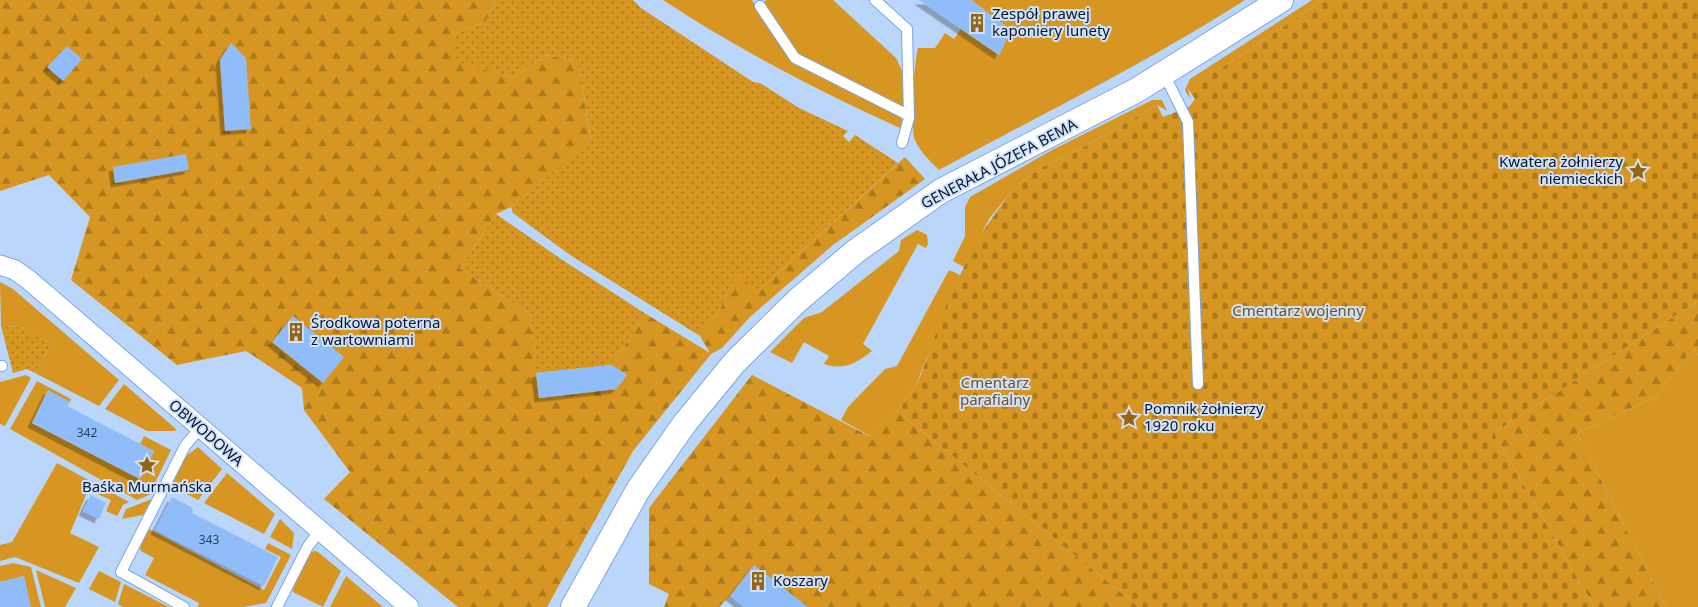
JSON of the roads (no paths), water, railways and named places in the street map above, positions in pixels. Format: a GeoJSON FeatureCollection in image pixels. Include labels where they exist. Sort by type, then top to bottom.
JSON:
{"type":"FeatureCollection","features":[{"type":"Feature","properties":{"kind":"street","name":"GENERAŁA JÓZEFA BEMA"},"geometry":{"type":"LineString","coordinates":[[573,607],[638,490],[685,423],[734,362],[798,300],[856,251],[941,191],[1164,74],[1281,0]]}},
{"type":"Feature","properties":{"kind":"street","name":"OBWODOWA"},"geometry":{"type":"LineString","coordinates":[[0,265],[14,270],[28,280],[409,607]]}},
{"type":"Feature","properties":{"kind":"lane"},"geometry":{"type":"LineString","coordinates":[[875,0],[907,29],[908,115],[902,143]]}},
{"type":"Feature","properties":{"kind":"lane"},"geometry":{"type":"LineString","coordinates":[[760,6],[795,58],[908,115]]}},
{"type":"Feature","properties":{"kind":"lane"},"geometry":{"type":"LineString","coordinates":[[1164,74],[1188,122],[1198,384]]}},
{"type":"Feature","properties":{"kind":"lane"},"geometry":{"type":"LineString","coordinates":[[184,607],[121,572],[185,446],[200,428]]}},
{"type":"Feature","properties":{"kind":"lane"},"geometry":{"type":"LineString","coordinates":[[277,607],[307,548],[319,531]]}},
{"type":"Feature","properties":{"kind":"place","name":"Zespół prawej kaponiery lunety"},"geometry":{"type":"Point","coordinates":[977,23]}},
{"type":"Feature","properties":{"kind":"place","name":"Kwatera żołnierzy niemieckich"},"geometry":{"type":"Point","coordinates":[1638,171]}},
{"type":"Feature","properties":{"kind":"place","name":"Środkowa poterna z wartowniami"},"geometry":{"type":"Point","coordinates":[296,332]}},
{"type":"Feature","properties":{"kind":"place","name":"Pomnik żołnierzy 1920 roku"},"geometry":{"type":"Point","coordinates":[1129,418]}},
{"type":"Feature","properties":{"kind":"place","name":"Baśka Murmańska"},"geometry":{"type":"Point","coordinates":[147,465]}},
{"type":"Feature","properties":{"kind":"place","name":"Koszary"},"geometry":{"type":"Point","coordinates":[758,581]}},
{"type":"Feature","properties":{"kind":"park label","name":"Cmentarz wojenny"},"geometry":{"type":"Point","coordinates":[1298,311]}},
{"type":"Feature","properties":{"kind":"park label","name":"Cmentarz parafialny"},"geometry":{"type":"Point","coordinates":[995,392]}}]}
